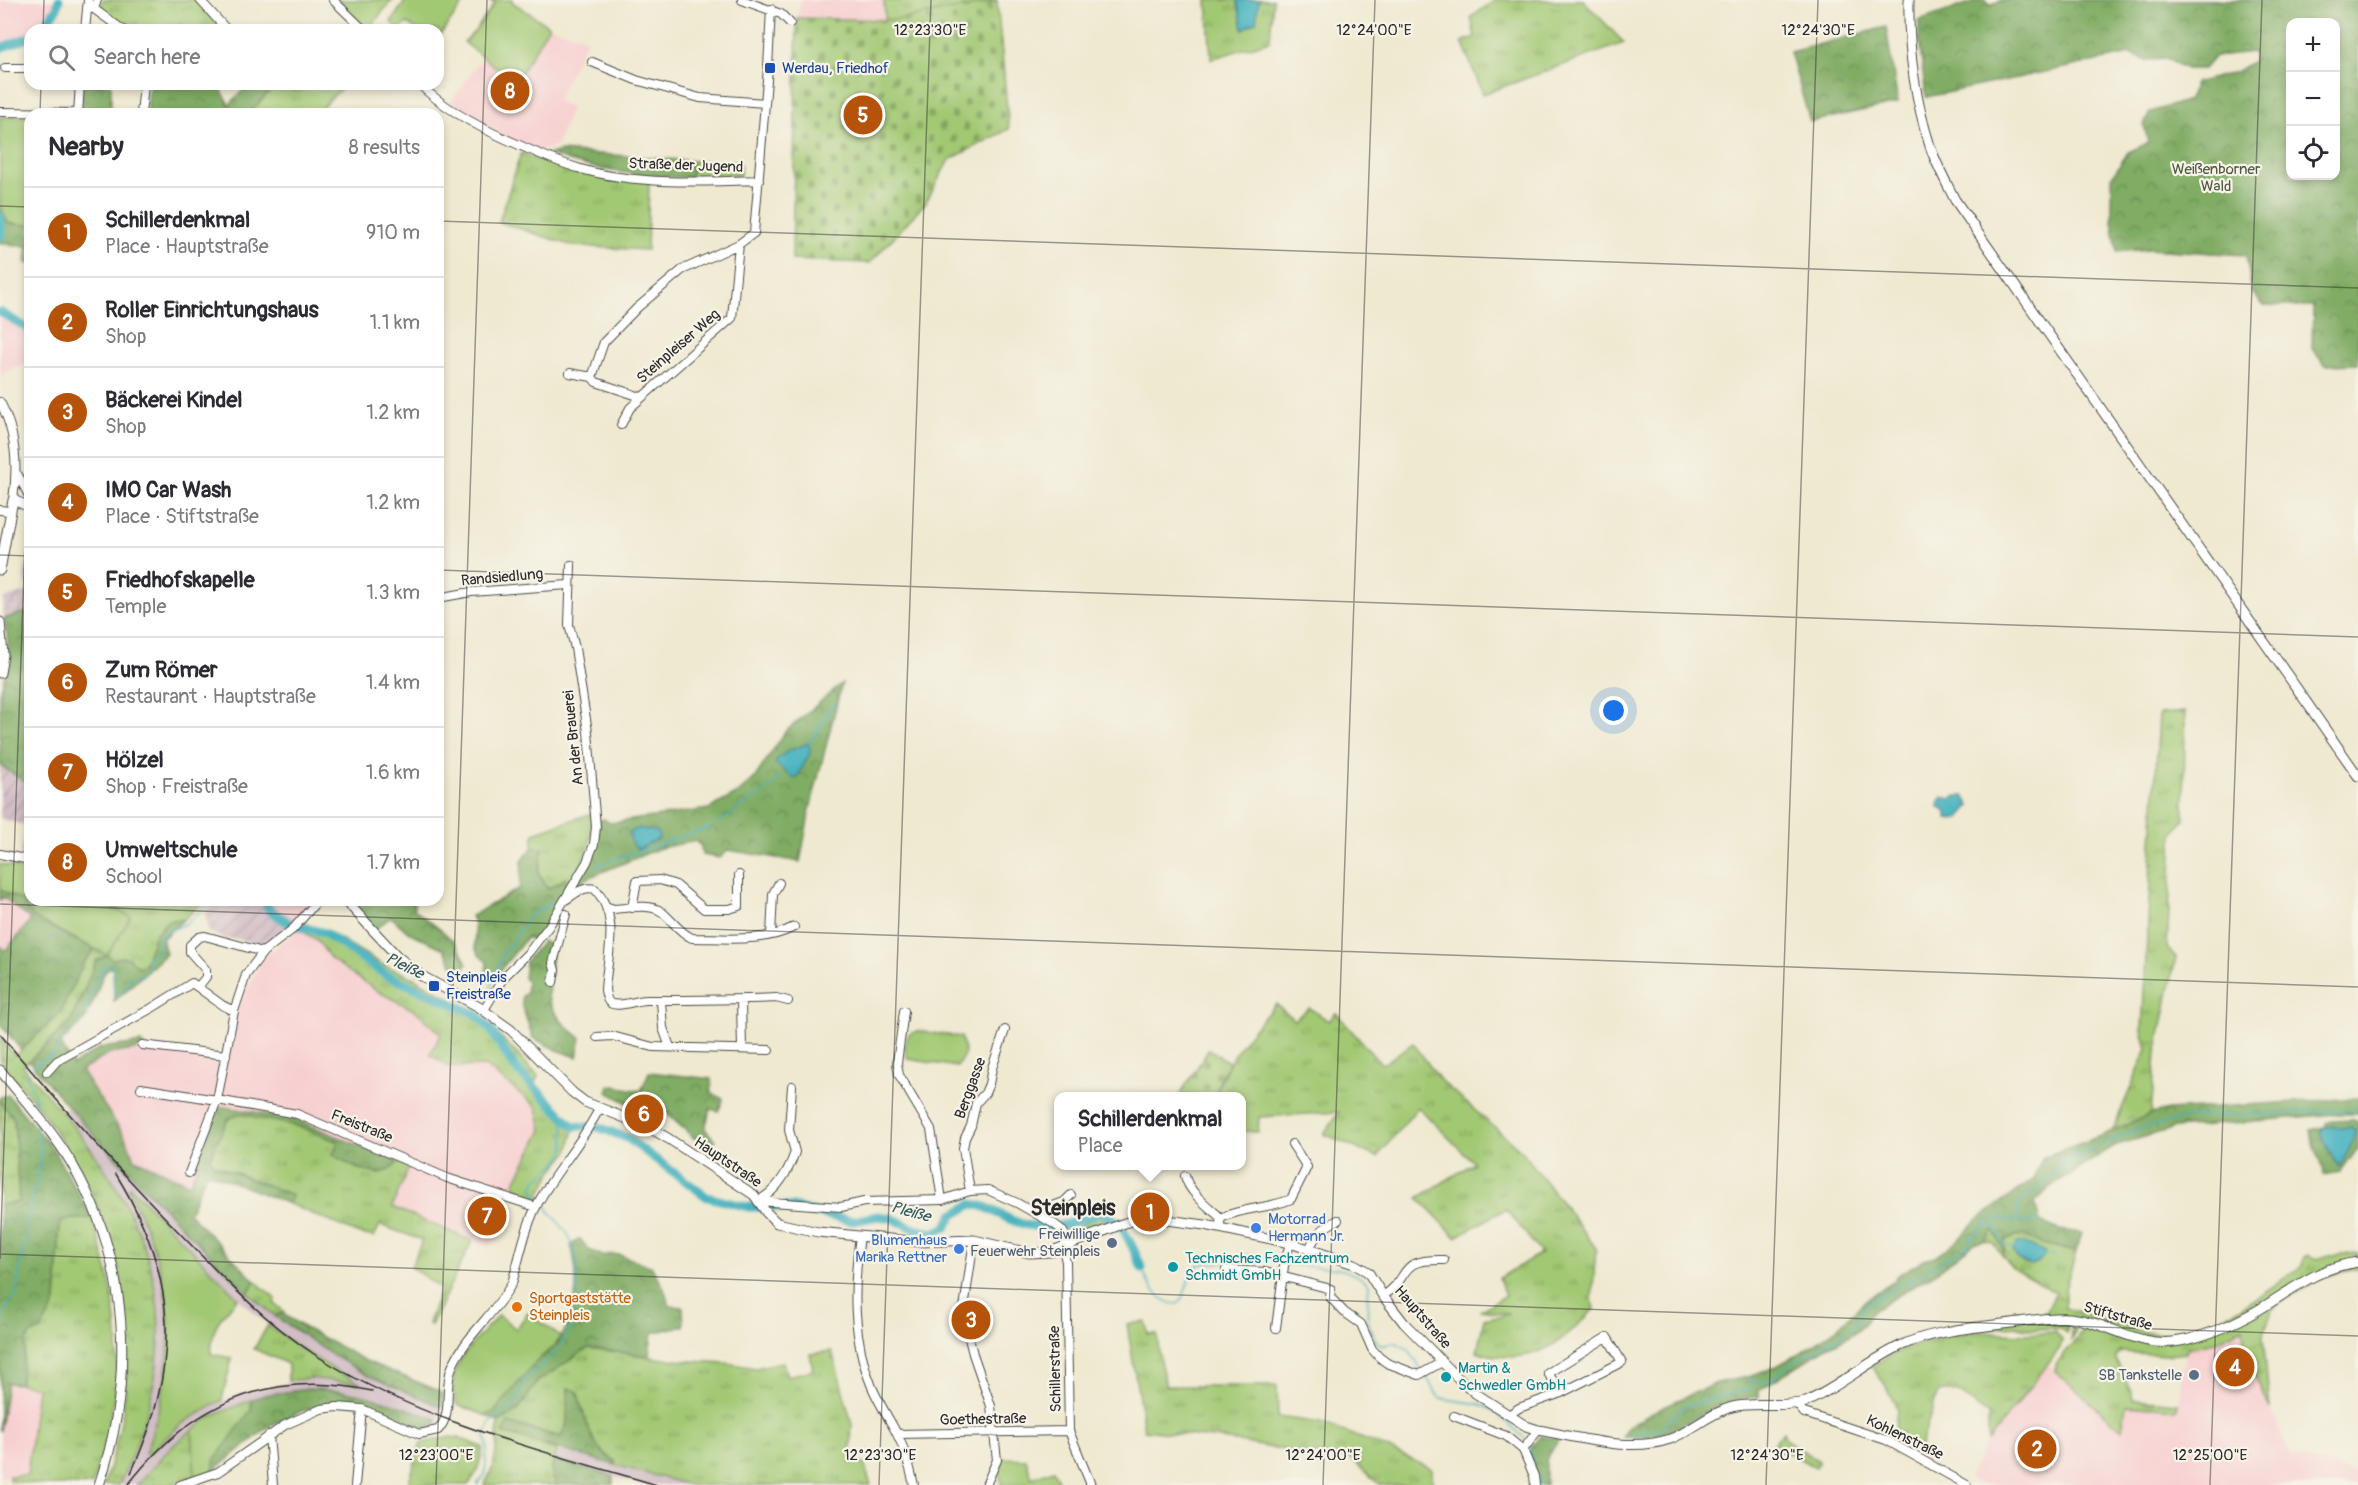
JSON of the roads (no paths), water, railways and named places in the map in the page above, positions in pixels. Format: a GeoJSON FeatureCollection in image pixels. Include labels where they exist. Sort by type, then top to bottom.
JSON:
{"type":"FeatureCollection","features":[{"type":"Feature","properties":{"kind":"main road"},"geometry":{"type":"LineString","coordinates":[[1909,0],[1909,40],[1918,103],[1931,148],[1954,200],[2358,776]]}},
{"type":"Feature","properties":{"kind":"main road"},"geometry":{"type":"LineString","coordinates":[[0,570],[12,500],[24,505]]}},
{"type":"Feature","properties":{"kind":"main road"},"geometry":{"type":"LineString","coordinates":[[0,622],[3,655],[0,674]]}},
{"type":"Feature","properties":{"kind":"main road","name":"Hauptstraße"},"geometry":{"type":"LineString","coordinates":[[351,906],[397,956],[420,975],[484,1010],[511,1030],[572,1092],[599,1109],[650,1128],[754,1195],[777,1223],[860,1236],[935,1243],[974,1240],[1029,1253],[1066,1250],[1137,1219],[1220,1223],[1290,1243],[1363,1268],[1373,1278],[1383,1296],[1404,1323],[1475,1394],[1510,1414],[1536,1434],[1623,1445],[1643,1445],[1671,1438],[1713,1414],[1730,1408],[1745,1405],[1797,1404]]}},
{"type":"Feature","properties":{"kind":"main road"},"geometry":{"type":"LineString","coordinates":[[0,1070],[43,1123],[72,1165],[94,1210],[108,1249],[118,1292],[123,1365],[119,1409],[107,1462],[99,1485]]}},
{"type":"Feature","properties":{"kind":"main road","name":"Stiftstraße"},"geometry":{"type":"LineString","coordinates":[[1797,1404],[1814,1398],[1900,1346],[1936,1334],[2037,1320],[2072,1318],[2145,1341],[2158,1343],[2181,1341],[2208,1334],[2245,1317],[2315,1274],[2334,1266],[2358,1262]]}},
{"type":"Feature","properties":{"kind":"street"},"geometry":{"type":"LineString","coordinates":[[86,24],[90,6],[97,0]]}},
{"type":"Feature","properties":{"kind":"street"},"geometry":{"type":"LineString","coordinates":[[200,0],[222,24]]}},
{"type":"Feature","properties":{"kind":"street"},"geometry":{"type":"LineString","coordinates":[[333,0],[358,24]]}},
{"type":"Feature","properties":{"kind":"street"},"geometry":{"type":"LineString","coordinates":[[742,0],[771,9],[781,14],[790,23]]}},
{"type":"Feature","properties":{"kind":"street"},"geometry":{"type":"LineString","coordinates":[[90,6],[115,24]]}},
{"type":"Feature","properties":{"kind":"street"},"geometry":{"type":"LineString","coordinates":[[592,377],[604,342],[637,308],[682,270],[739,244],[754,233],[771,9]]}},
{"type":"Feature","properties":{"kind":"street"},"geometry":{"type":"LineString","coordinates":[[592,62],[636,80],[700,98],[765,103]]}},
{"type":"Feature","properties":{"kind":"street"},"geometry":{"type":"LineString","coordinates":[[5,68],[24,68]]}},
{"type":"Feature","properties":{"kind":"street"},"geometry":{"type":"LineString","coordinates":[[78,108],[80,90]]}},
{"type":"Feature","properties":{"kind":"street"},"geometry":{"type":"LineString","coordinates":[[142,108],[143,90]]}},
{"type":"Feature","properties":{"kind":"street","name":"Straße der Jugend"},"geometry":{"type":"LineString","coordinates":[[426,90],[435,99],[491,133],[582,170],[655,180],[715,182],[759,180]]}},
{"type":"Feature","properties":{"kind":"street"},"geometry":{"type":"LineString","coordinates":[[0,112],[24,112]]}},
{"type":"Feature","properties":{"kind":"street","name":"Steinpleiser Weg"},"geometry":{"type":"LineString","coordinates":[[621,425],[630,408],[641,397],[732,318],[739,244]]}},
{"type":"Feature","properties":{"kind":"street"},"geometry":{"type":"LineString","coordinates":[[570,373],[592,377],[596,382],[641,397]]}},
{"type":"Feature","properties":{"kind":"street"},"geometry":{"type":"LineString","coordinates":[[0,402],[10,433],[16,470],[12,500]]}},
{"type":"Feature","properties":{"kind":"street"},"geometry":{"type":"LineString","coordinates":[[16,470],[24,486]]}},
{"type":"Feature","properties":{"kind":"street"},"geometry":{"type":"LineString","coordinates":[[0,510],[10,511]]}},
{"type":"Feature","properties":{"kind":"street","name":"An der Brauerei"},"geometry":{"type":"LineString","coordinates":[[484,1010],[503,978],[529,952],[557,912],[587,862],[594,844],[596,827],[588,732],[575,648],[569,625],[571,565]]}},
{"type":"Feature","properties":{"kind":"street","name":"Randsiedlung"},"geometry":{"type":"LineString","coordinates":[[444,597],[471,592],[569,585]]}},
{"type":"Feature","properties":{"kind":"street"},"geometry":{"type":"LineString","coordinates":[[0,854],[24,859]]}},
{"type":"Feature","properties":{"kind":"street"},"geometry":{"type":"LineString","coordinates":[[633,908],[637,880],[660,879],[676,885],[704,909],[729,909],[739,906],[739,875]]}},
{"type":"Feature","properties":{"kind":"street"},"geometry":{"type":"LineString","coordinates":[[771,935],[773,894],[779,883]]}},
{"type":"Feature","properties":{"kind":"street"},"geometry":{"type":"LineString","coordinates":[[563,901],[584,888],[590,887],[595,889],[608,907],[611,937],[606,969],[606,996],[610,1003],[636,1000],[776,998],[788,1001]]}},
{"type":"Feature","properties":{"kind":"street"},"geometry":{"type":"LineString","coordinates":[[189,1173],[217,1100],[234,1011],[246,975],[262,952],[293,929],[313,906]]}},
{"type":"Feature","properties":{"kind":"street"},"geometry":{"type":"LineString","coordinates":[[608,907],[614,909],[654,908],[663,913],[685,935],[692,938],[748,938],[785,932],[794,927]]}},
{"type":"Feature","properties":{"kind":"street"},"geometry":{"type":"LineString","coordinates":[[553,982],[555,970],[553,963],[566,916],[557,912]]}},
{"type":"Feature","properties":{"kind":"street"},"geometry":{"type":"LineString","coordinates":[[198,987],[206,976],[206,970],[190,952],[190,945],[199,937],[205,936],[262,952]]}},
{"type":"Feature","properties":{"kind":"street"},"geometry":{"type":"LineString","coordinates":[[47,1072],[57,1061],[192,983],[234,1011]]}},
{"type":"Feature","properties":{"kind":"street"},"geometry":{"type":"LineString","coordinates":[[741,1000],[742,1049]]}},
{"type":"Feature","properties":{"kind":"street"},"geometry":{"type":"LineString","coordinates":[[661,1001],[663,1028],[670,1047]]}},
{"type":"Feature","properties":{"kind":"street"},"geometry":{"type":"LineString","coordinates":[[904,1011],[897,1062],[899,1075],[931,1129],[942,1200]]}},
{"type":"Feature","properties":{"kind":"street","name":"Berggasse"},"geometry":{"type":"LineString","coordinates":[[970,1191],[963,1148],[965,1138],[971,1125],[976,1103],[989,1084],[1005,1030]]}},
{"type":"Feature","properties":{"kind":"street"},"geometry":{"type":"LineString","coordinates":[[597,1037],[612,1036],[653,1047],[769,1050]]}},
{"type":"Feature","properties":{"kind":"street"},"geometry":{"type":"LineString","coordinates":[[142,1045],[226,1055]]}},
{"type":"Feature","properties":{"kind":"street"},"geometry":{"type":"LineString","coordinates":[[759,1202],[774,1191],[795,1152],[789,1130],[792,1086]]}},
{"type":"Feature","properties":{"kind":"street","name":"Freistraße"},"geometry":{"type":"LineString","coordinates":[[141,1088],[297,1114],[447,1178],[538,1203]]}},
{"type":"Feature","properties":{"kind":"street"},"geometry":{"type":"LineString","coordinates":[[180,1485],[218,1472],[269,1436],[303,1416],[321,1409],[338,1407],[362,1409],[419,1434],[433,1432],[445,1421],[447,1383],[452,1365],[494,1311],[512,1283],[538,1203],[554,1175],[586,1134],[599,1109]]}},
{"type":"Feature","properties":{"kind":"street"},"geometry":{"type":"LineString","coordinates":[[1185,1176],[1187,1183],[1220,1223],[1232,1212],[1268,1206],[1291,1199],[1307,1167],[1292,1144]]}},
{"type":"Feature","properties":{"kind":"street"},"geometry":{"type":"LineString","coordinates":[[759,1202],[826,1208],[864,1202],[942,1200],[970,1191],[988,1190],[1037,1214],[1062,1230],[1066,1250]]}},
{"type":"Feature","properties":{"kind":"street"},"geometry":{"type":"LineString","coordinates":[[1037,1214],[1039,1211],[1064,1202],[1071,1195]]}},
{"type":"Feature","properties":{"kind":"street"},"geometry":{"type":"LineString","coordinates":[[1310,1250],[1312,1242],[1327,1225],[1338,1220]]}},
{"type":"Feature","properties":{"kind":"street"},"geometry":{"type":"LineString","coordinates":[[860,1236],[855,1278],[858,1339],[873,1388],[897,1434],[914,1485]]}},
{"type":"Feature","properties":{"kind":"street"},"geometry":{"type":"LineString","coordinates":[[974,1240],[963,1315],[973,1354],[991,1406],[997,1460],[986,1485]]}},
{"type":"Feature","properties":{"kind":"street"},"geometry":{"type":"LineString","coordinates":[[1276,1328],[1282,1276],[1290,1243]]}},
{"type":"Feature","properties":{"kind":"street","name":"Schillerstraße"},"geometry":{"type":"LineString","coordinates":[[1066,1250],[1069,1431],[1091,1485]]}},
{"type":"Feature","properties":{"kind":"street"},"geometry":{"type":"LineString","coordinates":[[1383,1296],[1390,1292],[1411,1264],[1419,1260],[1444,1260]]}},
{"type":"Feature","properties":{"kind":"street"},"geometry":{"type":"LineString","coordinates":[[1226,1270],[1282,1276],[1331,1289],[1330,1297],[1344,1312],[1361,1324],[1372,1349],[1387,1363],[1419,1375],[1442,1362]]}},
{"type":"Feature","properties":{"kind":"street"},"geometry":{"type":"LineString","coordinates":[[1510,1414],[1519,1408],[1562,1393],[1622,1362],[1607,1337],[1548,1373],[1562,1393]]}},
{"type":"Feature","properties":{"kind":"street","name":"Kohlenstraße"},"geometry":{"type":"LineString","coordinates":[[1797,1404],[1804,1413],[1886,1440],[1967,1485]]}},
{"type":"Feature","properties":{"kind":"street"},"geometry":{"type":"LineString","coordinates":[[355,1485],[362,1409]]}},
{"type":"Feature","properties":{"kind":"street"},"geometry":{"type":"LineString","coordinates":[[1454,1416],[1506,1436],[1523,1450],[1534,1476],[1535,1485]]}},
{"type":"Feature","properties":{"kind":"street","name":"Goethestraße"},"geometry":{"type":"LineString","coordinates":[[897,1434],[1069,1431]]}},
{"type":"Feature","properties":{"kind":"street"},"geometry":{"type":"LineString","coordinates":[[1523,1450],[1536,1434]]}},
{"type":"Feature","properties":{"kind":"street"},"geometry":{"type":"LineString","coordinates":[[269,1436],[273,1485]]}},
{"type":"Feature","properties":{"kind":"water"},"geometry":{"type":"Polygon","coordinates":[[[1237,0],[1259,0],[1256,22],[1243,29],[1237,0]]]}},
{"type":"Feature","properties":{"kind":"water"},"geometry":{"type":"Polygon","coordinates":[[[809,743],[810,753],[797,778],[793,778],[776,764],[776,760],[788,751],[809,743]]]}},
{"type":"Feature","properties":{"kind":"water"},"geometry":{"type":"Polygon","coordinates":[[[1964,796],[1970,806],[1959,819],[1947,818],[1947,811],[1938,806],[1939,801],[1942,797],[1951,799],[1964,796]]]}},
{"type":"Feature","properties":{"kind":"water"},"geometry":{"type":"Polygon","coordinates":[[[639,828],[658,832],[659,839],[638,849],[632,844],[629,833],[639,828]]]}},
{"type":"Feature","properties":{"kind":"water"},"geometry":{"type":"Polygon","coordinates":[[[2324,1127],[2351,1127],[2355,1130],[2354,1140],[2340,1167],[2320,1132],[2324,1127]]]}},
{"type":"Feature","properties":{"kind":"water"},"geometry":{"type":"Polygon","coordinates":[[[2017,1243],[2025,1243],[2044,1251],[2042,1258],[2031,1265],[2021,1261],[2013,1249],[2017,1243]]]}},
{"type":"Feature","properties":{"kind":"waterway","name":"Pleiße"},"geometry":{"type":"LineString","coordinates":[[45,24],[57,8],[59,0]]}},
{"type":"Feature","properties":{"kind":"waterway","name":"Pleiße"},"geometry":{"type":"LineString","coordinates":[[0,48],[24,39]]}},
{"type":"Feature","properties":{"kind":"waterway","name":"Pleiße"},"geometry":{"type":"LineString","coordinates":[[0,216],[2,233],[0,237]]}},
{"type":"Feature","properties":{"kind":"waterway","name":"Pleiße"},"geometry":{"type":"LineString","coordinates":[[0,312],[24,326]]}},
{"type":"Feature","properties":{"kind":"waterway"},"geometry":{"type":"LineString","coordinates":[[809,744],[834,704]]}},
{"type":"Feature","properties":{"kind":"waterway"},"geometry":{"type":"LineString","coordinates":[[719,822],[773,786],[781,776]]}},
{"type":"Feature","properties":{"kind":"waterway"},"geometry":{"type":"LineString","coordinates":[[595,866],[711,827]]}},
{"type":"Feature","properties":{"kind":"waterway"},"geometry":{"type":"LineString","coordinates":[[490,989],[502,956],[532,914],[554,902]]}},
{"type":"Feature","properties":{"kind":"waterway"},"geometry":{"type":"LineString","coordinates":[[33,1066],[55,1054],[64,1038],[80,1026],[88,1016],[88,1001],[103,967],[112,966],[115,994],[120,995],[131,978],[144,975],[148,971],[147,958],[158,951],[160,935],[187,923],[205,906]]}},
{"type":"Feature","properties":{"kind":"waterway","name":"Pleiße"},"geometry":{"type":"LineString","coordinates":[[267,906],[269,910],[290,924],[325,933],[386,975],[476,1014],[490,1029],[515,1068],[573,1126],[598,1127],[627,1138],[707,1197],[748,1207],[792,1207],[853,1221],[878,1216],[891,1218],[915,1229],[933,1233],[946,1227],[953,1215],[972,1204],[986,1207],[1020,1223],[1043,1227],[1064,1225],[1099,1212],[1121,1226],[1142,1268]]}},
{"type":"Feature","properties":{"kind":"waterway"},"geometry":{"type":"LineString","coordinates":[[27,1070],[36,1104]]}},
{"type":"Feature","properties":{"kind":"waterway"},"geometry":{"type":"LineString","coordinates":[[1630,1438],[1644,1430],[1657,1431],[1684,1407],[1751,1388],[1751,1380],[1770,1382],[1778,1373],[1804,1355],[1812,1354],[1828,1342],[1837,1339],[1857,1322],[1865,1304],[1891,1291],[1900,1283],[1912,1281],[1917,1275],[1925,1275],[1930,1266],[1936,1266],[1965,1247],[1969,1244],[1970,1239],[1993,1218],[2017,1221],[2019,1203],[2042,1186],[2064,1162],[2114,1139],[2149,1126],[2192,1117],[2358,1110]]}},
{"type":"Feature","properties":{"kind":"waterway"},"geometry":{"type":"LineString","coordinates":[[539,1198],[532,1187],[538,1178],[562,1156],[565,1146],[565,1119]]}},
{"type":"Feature","properties":{"kind":"waterway"},"geometry":{"type":"LineString","coordinates":[[0,1321],[16,1293],[32,1194],[37,1184],[41,1159],[36,1120]]}},
{"type":"Feature","properties":{"kind":"waterway"},"geometry":{"type":"LineString","coordinates":[[477,1485],[485,1475],[487,1444],[485,1436],[489,1424],[516,1403],[524,1380],[557,1351],[568,1335],[577,1299],[577,1260],[568,1234],[542,1202]]}},
{"type":"Feature","properties":{"kind":"waterway"},"geometry":{"type":"LineString","coordinates":[[2019,1221],[2039,1221]]}},
{"type":"Feature","properties":{"kind":"waterway"},"geometry":{"type":"LineString","coordinates":[[1985,1225],[1996,1227],[2003,1245],[2015,1249]]}},
{"type":"Feature","properties":{"kind":"waterway","name":"Pleiße"},"geometry":{"type":"LineString","coordinates":[[1142,1268],[1155,1292],[1165,1300],[1178,1304],[1184,1295],[1193,1270],[1201,1264],[1251,1255],[1263,1256],[1283,1263]]}},
{"type":"Feature","properties":{"kind":"waterway"},"geometry":{"type":"LineString","coordinates":[[2043,1255],[2054,1256]]}},
{"type":"Feature","properties":{"kind":"waterway","name":"Pleiße"},"geometry":{"type":"LineString","coordinates":[[1287,1264],[1340,1269],[1369,1284],[1367,1309],[1371,1333],[1382,1346],[1394,1342],[1408,1349],[1422,1371]]}},
{"type":"Feature","properties":{"kind":"waterway","name":"Pleiße"},"geometry":{"type":"LineString","coordinates":[[1425,1375],[1438,1396],[1479,1404],[1493,1410],[1527,1440]]}},
{"type":"Feature","properties":{"kind":"waterway","name":"Pleiße"},"geometry":{"type":"LineString","coordinates":[[1530,1443],[1532,1462]]}},
{"type":"Feature","properties":{"kind":"waterway","name":"Pleiße"},"geometry":{"type":"LineString","coordinates":[[1538,1475],[1540,1485]]}},
{"type":"Feature","properties":{"kind":"railway"},"geometry":{"type":"LineString","coordinates":[[0,1034],[41,1083],[204,1258],[256,1309],[314,1354],[394,1397],[481,1432],[657,1485]]}},
{"type":"Feature","properties":{"kind":"railway"},"geometry":{"type":"LineString","coordinates":[[116,1174],[137,1212],[152,1249],[162,1285],[166,1322],[165,1358],[159,1395],[131,1473]]}},
{"type":"Feature","properties":{"kind":"railway"},"geometry":{"type":"LineString","coordinates":[[128,1485],[152,1457],[178,1433],[206,1414],[235,1399],[266,1389],[300,1385],[335,1385],[372,1391]]}},
{"type":"Feature","properties":{"kind":"place","name":"Werdau, Friedhof"},"geometry":{"type":"Point","coordinates":[770,68]}},
{"type":"Feature","properties":{"kind":"place","name":"Umweltschule"},"geometry":{"type":"Point","coordinates":[510,91]}},
{"type":"Feature","properties":{"kind":"place","name":"Friedhofskapelle"},"geometry":{"type":"Point","coordinates":[863,115]}},
{"type":"Feature","properties":{"kind":"place","name":"Steinpleis Freistraße"},"geometry":{"type":"Point","coordinates":[434,986]}},
{"type":"Feature","properties":{"kind":"place","name":"Zum Römer"},"geometry":{"type":"Point","coordinates":[644,1114]}},
{"type":"Feature","properties":{"kind":"place","name":"Schillerdenkmal"},"geometry":{"type":"Point","coordinates":[1150,1212]}},
{"type":"Feature","properties":{"kind":"place","name":"Hölzel"},"geometry":{"type":"Point","coordinates":[487,1216]}},
{"type":"Feature","properties":{"kind":"place","name":"Motorrad Hermann Jr."},"geometry":{"type":"Point","coordinates":[1256,1228]}},
{"type":"Feature","properties":{"kind":"place","name":"Freiwillige Feuerwehr Steinpleis"},"geometry":{"type":"Point","coordinates":[1112,1243]}},
{"type":"Feature","properties":{"kind":"place","name":"Blumenhaus Marika Rettner"},"geometry":{"type":"Point","coordinates":[959,1249]}},
{"type":"Feature","properties":{"kind":"place","name":"Technisches Fachzentrum Schmidt GmbH"},"geometry":{"type":"Point","coordinates":[1173,1267]}},
{"type":"Feature","properties":{"kind":"place","name":"Sportgaststätte Steinpleis"},"geometry":{"type":"Point","coordinates":[517,1307]}},
{"type":"Feature","properties":{"kind":"place","name":"Bäckerei Kindel"},"geometry":{"type":"Point","coordinates":[971,1320]}},
{"type":"Feature","properties":{"kind":"place","name":"IMO Car Wash"},"geometry":{"type":"Point","coordinates":[2235,1367]}},
{"type":"Feature","properties":{"kind":"place","name":"SB Tankstelle"},"geometry":{"type":"Point","coordinates":[2194,1375]}},
{"type":"Feature","properties":{"kind":"place","name":"Martin & Schwedler GmbH"},"geometry":{"type":"Point","coordinates":[1446,1377]}},
{"type":"Feature","properties":{"kind":"place","name":"Roller Einrichtungshaus"},"geometry":{"type":"Point","coordinates":[2037,1449]}},
{"type":"Feature","properties":{"kind":"district","name":"Steinpleis"},"geometry":{"type":"Point","coordinates":[1073,1208]}},
{"type":"Feature","properties":{"kind":"park label","name":"Weißenborner Wald"},"geometry":{"type":"Point","coordinates":[2216,178]}}]}
